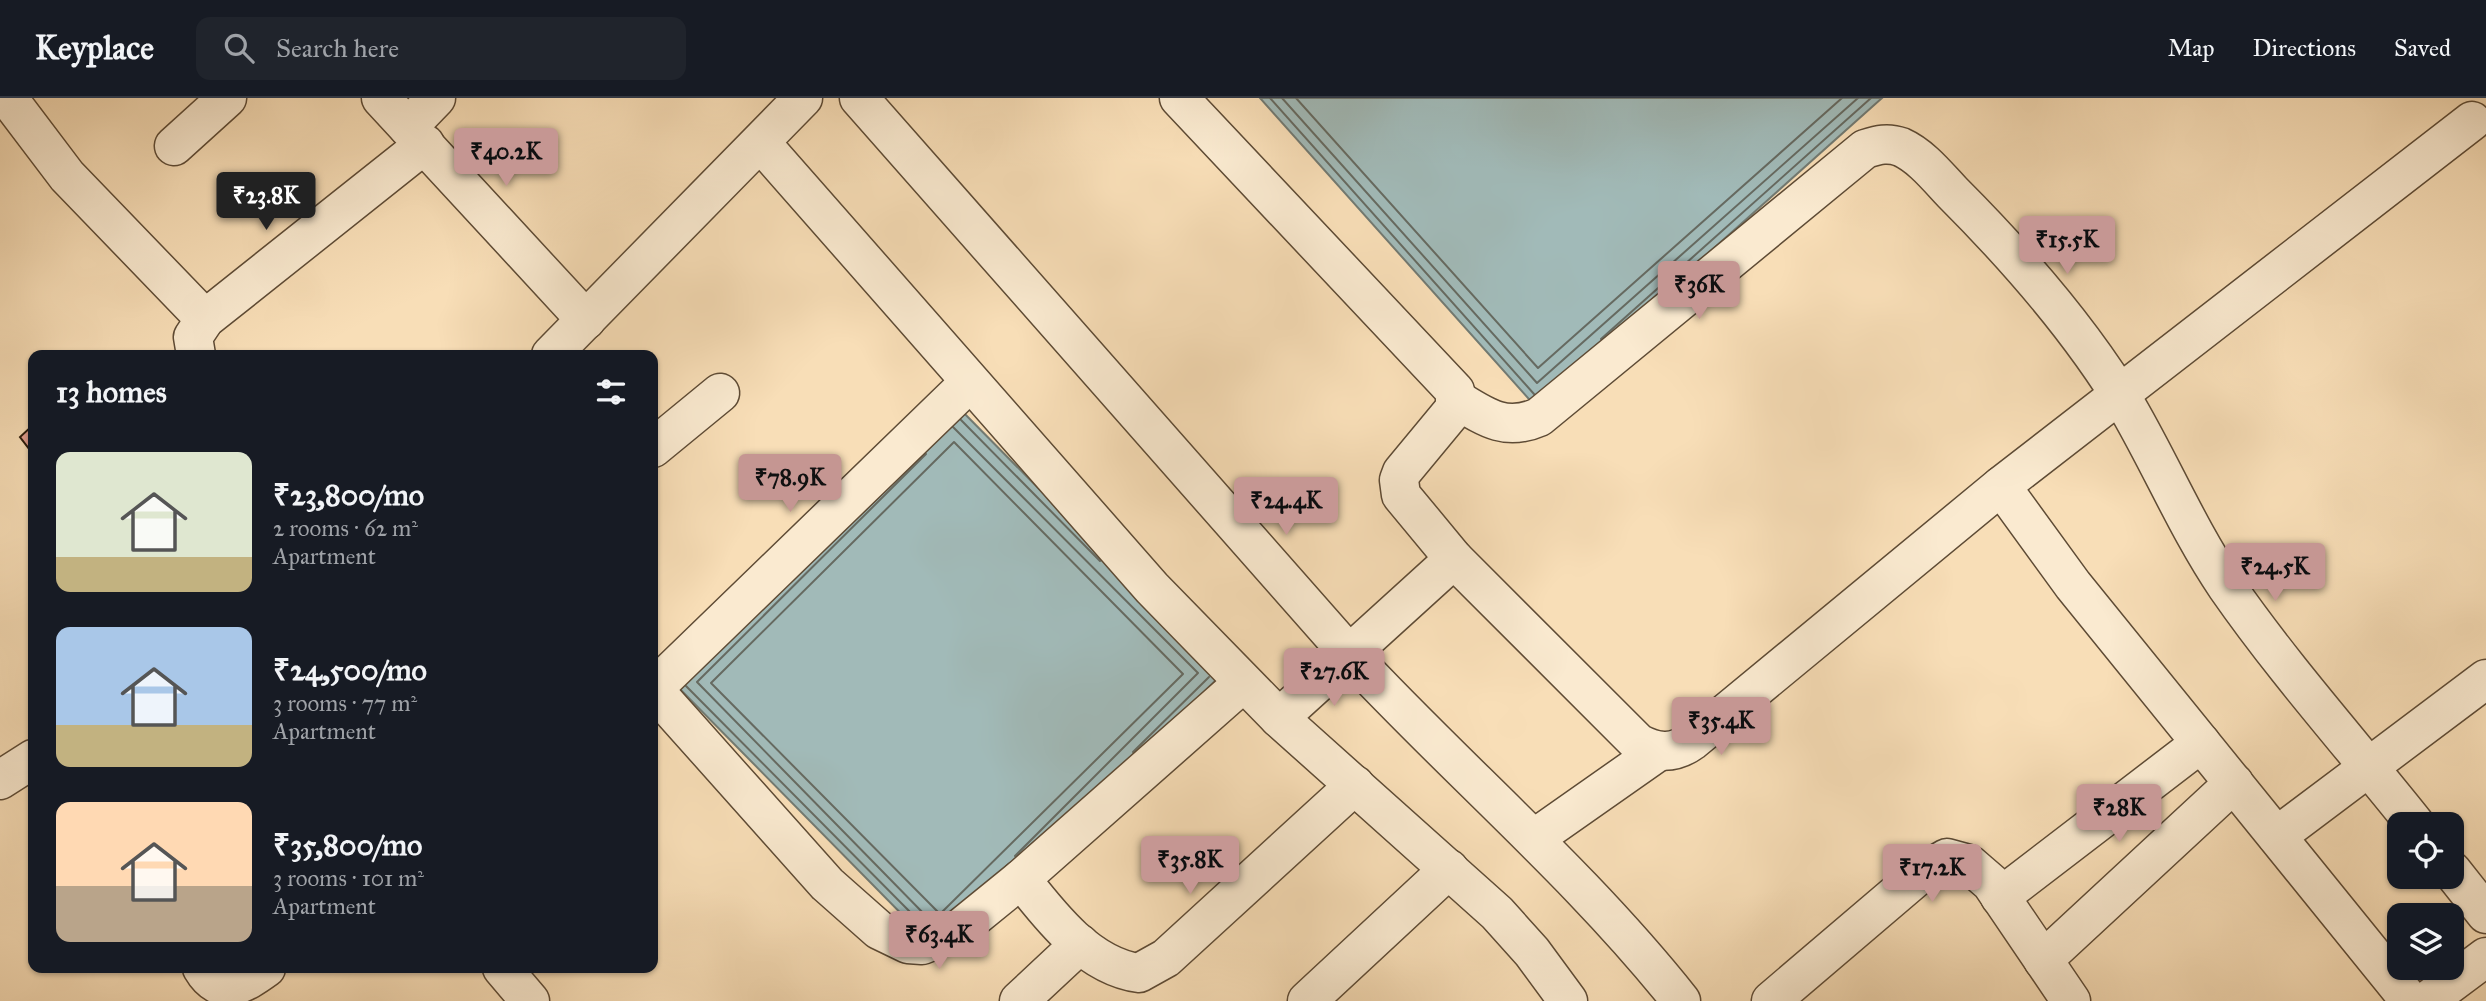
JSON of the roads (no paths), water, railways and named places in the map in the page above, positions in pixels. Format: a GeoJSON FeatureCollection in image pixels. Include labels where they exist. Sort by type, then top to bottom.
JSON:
{"type":"FeatureCollection","features":[{"type":"Feature","properties":{"kind":"street"},"geometry":{"type":"LineString","coordinates":[[8,98],[67,176],[201,337],[417,136],[436,98]]}},
{"type":"Feature","properties":{"kind":"street"},"geometry":{"type":"LineString","coordinates":[[174,146],[227,98]]}},
{"type":"Feature","properties":{"kind":"street"},"geometry":{"type":"LineString","coordinates":[[381,98],[586,320]]}},
{"type":"Feature","properties":{"kind":"street"},"geometry":{"type":"LineString","coordinates":[[556,350],[803,98]]}},
{"type":"Feature","properties":{"kind":"street"},"geometry":{"type":"LineString","coordinates":[[859,98],[1350,654],[1399,707],[1535,838],[1631,939],[1681,1001]]}},
{"type":"Feature","properties":{"kind":"street"},"geometry":{"type":"LineString","coordinates":[[1179,98],[1451,384],[1456,400],[1455,408],[1399,480],[1401,495],[1454,559],[1638,743],[1659,751],[1681,749],[1692,741],[2001,486],[2471,120]]}},
{"type":"Feature","properties":{"kind":"street"},"geometry":{"type":"LineString","coordinates":[[761,143],[969,383],[1152,588],[1242,683],[1449,869],[1514,933],[1568,1001]]}},
{"type":"Feature","properties":{"kind":"street"},"geometry":{"type":"LineString","coordinates":[[1456,400],[1482,415],[1506,424],[1523,424],[1539,417],[1865,149],[1883,143],[1899,146],[1915,155],[1961,200],[2030,276],[2119,396],[2194,534],[2226,584],[2405,812]]}},
{"type":"Feature","properties":{"kind":"street"},"geometry":{"type":"LineString","coordinates":[[658,684],[969,383]]}},
{"type":"Feature","properties":{"kind":"street"},"geometry":{"type":"LineString","coordinates":[[658,444],[720,393]]}},
{"type":"Feature","properties":{"kind":"street"},"geometry":{"type":"LineString","coordinates":[[2001,486],[2073,585],[2410,1001]]}},
{"type":"Feature","properties":{"kind":"street"},"geometry":{"type":"LineString","coordinates":[[1279,718],[1454,559]]}},
{"type":"Feature","properties":{"kind":"street"},"geometry":{"type":"LineString","coordinates":[[2277,836],[2368,765],[2486,679]]}},
{"type":"Feature","properties":{"kind":"street"},"geometry":{"type":"LineString","coordinates":[[658,695],[827,884],[879,930],[895,939],[922,945],[957,931],[1021,879],[1242,683]]}},
{"type":"Feature","properties":{"kind":"street"},"geometry":{"type":"LineString","coordinates":[[2000,897],[2201,743]]}},
{"type":"Feature","properties":{"kind":"street"},"geometry":{"type":"LineString","coordinates":[[1535,838],[1659,751]]}},
{"type":"Feature","properties":{"kind":"street"},"geometry":{"type":"LineString","coordinates":[[0,780],[28,762]]}},
{"type":"Feature","properties":{"kind":"street"},"geometry":{"type":"LineString","coordinates":[[2043,960],[2234,783]]}},
{"type":"Feature","properties":{"kind":"street"},"geometry":{"type":"LineString","coordinates":[[1021,879],[1047,912],[1080,944],[1116,968],[1139,973],[1151,969],[1355,785]]}},
{"type":"Feature","properties":{"kind":"street"},"geometry":{"type":"LineString","coordinates":[[1771,1001],[1934,864],[1947,858],[1958,859],[1978,870],[2000,897],[2071,1001]]}},
{"type":"Feature","properties":{"kind":"street"},"geometry":{"type":"LineString","coordinates":[[1307,1001],[1449,869]]}},
{"type":"Feature","properties":{"kind":"street"},"geometry":{"type":"LineString","coordinates":[[2464,886],[2486,914]]}},
{"type":"Feature","properties":{"kind":"street"},"geometry":{"type":"LineString","coordinates":[[1019,1001],[1080,944]]}},
{"type":"Feature","properties":{"kind":"street"},"geometry":{"type":"LineString","coordinates":[[2427,1001],[2486,957]]}},
{"type":"Feature","properties":{"kind":"street"},"geometry":{"type":"LineString","coordinates":[[206,973],[214,983],[230,987],[239,985],[258,973]]}},
{"type":"Feature","properties":{"kind":"street"},"geometry":{"type":"LineString","coordinates":[[506,973],[530,1001]]}},
{"type":"Feature","properties":{"kind":"water"},"geometry":{"type":"Polygon","coordinates":[[[1260,98],[1882,98],[1536,407],[1260,98]]]}},
{"type":"Feature","properties":{"kind":"water"},"geometry":{"type":"Polygon","coordinates":[[[954,403],[1222,674],[940,953],[673,682],[954,403]]]}}]}
